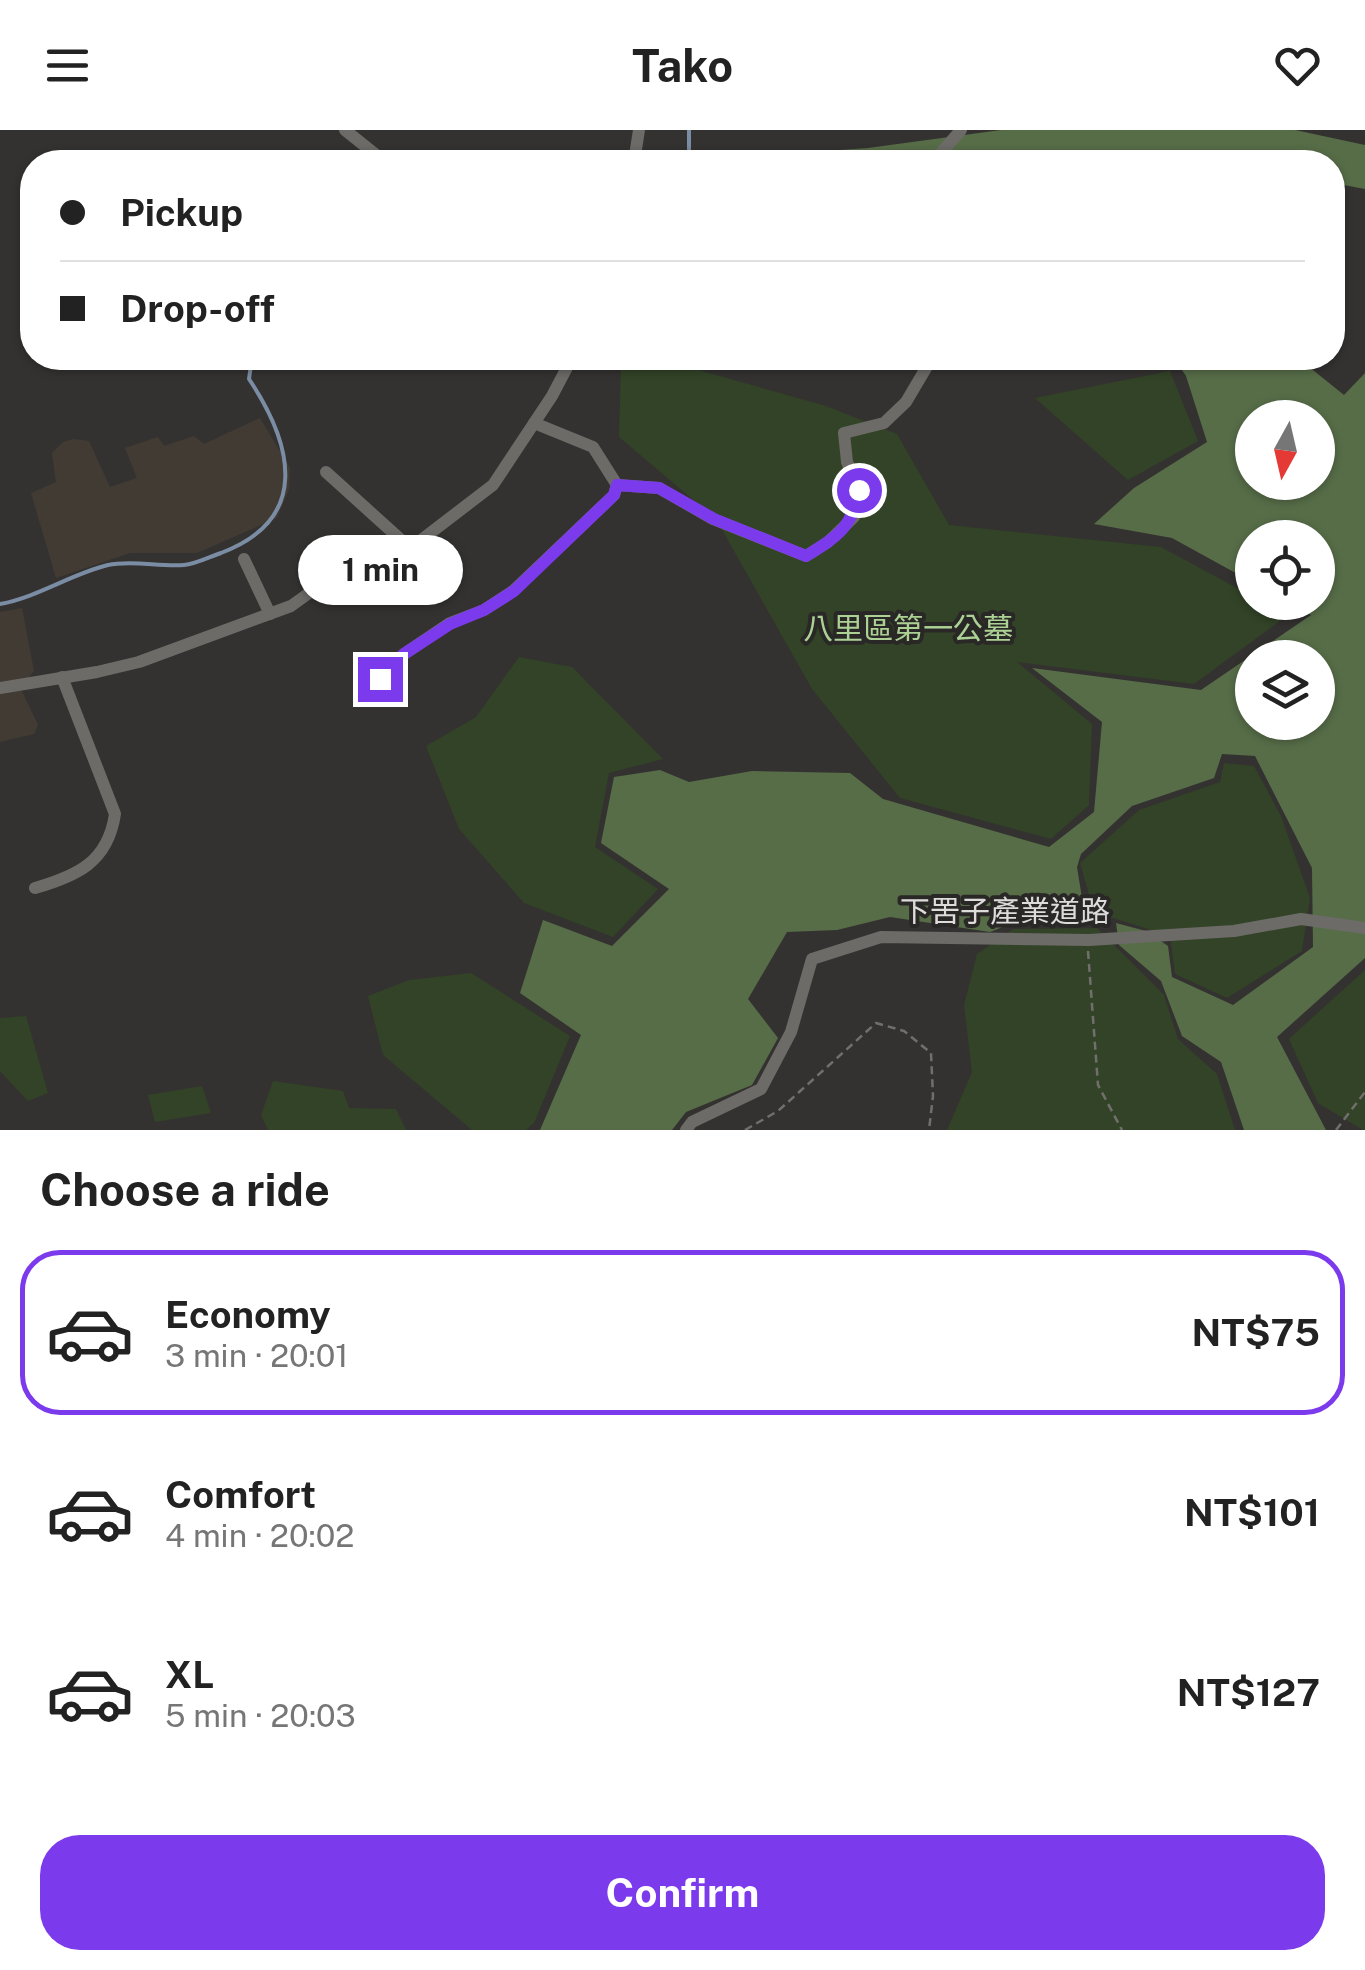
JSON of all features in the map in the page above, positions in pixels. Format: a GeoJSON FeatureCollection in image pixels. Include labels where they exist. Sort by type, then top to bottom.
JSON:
{"type":"FeatureCollection","features":[{"type":"Feature","properties":{"kind":"street"},"geometry":{"type":"LineString","coordinates":[[344,130],[370,150]]}},
{"type":"Feature","properties":{"kind":"street"},"geometry":{"type":"LineString","coordinates":[[944,150],[961,130]]}},
{"type":"Feature","properties":{"kind":"street"},"geometry":{"type":"LineString","coordinates":[[0,688],[139,662],[270,614],[306,597],[330,578],[398,557],[493,485],[565,370]]}},
{"type":"Feature","properties":{"kind":"street"},"geometry":{"type":"LineString","coordinates":[[617,485],[659,488],[714,519],[806,556],[854,518],[859,490],[847,462],[844,433],[884,423],[906,402],[925,370]]}},
{"type":"Feature","properties":{"kind":"street"},"geometry":{"type":"LineString","coordinates":[[380,679],[404,654],[450,624],[484,610],[514,591],[614,495],[617,485],[593,448],[534,423]]}},
{"type":"Feature","properties":{"kind":"street"},"geometry":{"type":"LineString","coordinates":[[326,472],[410,548]]}},
{"type":"Feature","properties":{"kind":"street"},"geometry":{"type":"LineString","coordinates":[[244,559],[270,614]]}},
{"type":"Feature","properties":{"kind":"street"},"geometry":{"type":"LineString","coordinates":[[34,888],[72,877],[94,860],[112,838],[115,814],[62,677]]}},
{"type":"Feature","properties":{"kind":"street","name":"下罟子產業道路"},"geometry":{"type":"LineString","coordinates":[[686,1130],[692,1122],[761,1089],[791,1032],[812,959],[881,937],[1089,940],[1234,931],[1301,919],[1365,928]]}},
{"type":"Feature","properties":{"kind":"path"},"geometry":{"type":"LineString","coordinates":[[1089,940],[1086,961],[1098,1085],[1122,1130]]}},
{"type":"Feature","properties":{"kind":"path"},"geometry":{"type":"LineString","coordinates":[[745,1130],[778,1111],[876,1023],[904,1031],[931,1053],[934,1096],[930,1130]]}},
{"type":"Feature","properties":{"kind":"path"},"geometry":{"type":"LineString","coordinates":[[1336,1130],[1365,1092]]}},
{"type":"Feature","properties":{"kind":"shaded area"},"geometry":{"type":"Polygon","coordinates":[[[260,418],[290,468],[289,489],[277,518],[197,553],[130,553],[56,578],[31,493],[56,482],[52,453],[63,442],[89,441],[110,487],[137,478],[125,448],[158,437],[164,446],[194,436],[204,444],[260,418]]]}},
{"type":"Feature","properties":{"kind":"shaded area"},"geometry":{"type":"Polygon","coordinates":[[[22,608],[34,671],[20,687],[38,725],[34,734],[0,742],[0,612],[22,608]]]}},
{"type":"Feature","properties":{"kind":"green space"},"geometry":{"type":"Polygon","coordinates":[[[1001,130],[1295,130],[1365,145],[1365,189],[1345,185],[1345,150],[840,150],[1001,130]]]}},
{"type":"Feature","properties":{"kind":"green space","name":"八里區第一公墓"},"geometry":{"type":"Polygon","coordinates":[[[621,370],[699,370],[826,406],[897,434],[949,525],[1161,547],[1235,587],[1235,620],[1281,620],[1254,640],[1235,640],[1235,654],[1194,684],[1017,662],[1092,724],[1089,805],[1051,839],[900,798],[812,689],[716,519],[619,437],[621,370]]]}},
{"type":"Feature","properties":{"kind":"green space"},"geometry":{"type":"Polygon","coordinates":[[[1182,370],[1313,370],[1344,395],[1365,373],[1365,958],[1277,1037],[1326,1130],[1244,1130],[1221,1062],[1182,1036],[1161,981],[1119,945],[1116,923],[1146,931],[1168,946],[1172,977],[1233,1005],[1313,947],[1312,868],[1255,756],[1222,754],[1214,778],[1132,806],[1081,854],[1077,867],[1086,923],[1018,921],[990,932],[890,917],[837,930],[787,932],[748,999],[778,1038],[752,1085],[686,1112],[672,1130],[540,1130],[581,1035],[520,993],[543,920],[612,946],[669,889],[601,843],[614,777],[660,770],[689,782],[752,771],[850,773],[883,799],[1049,847],[1094,812],[1102,722],[1032,668],[1201,690],[1235,667],[1235,740],[1335,740],[1335,640],[1274,640],[1304,620],[1335,620],[1335,520],[1235,520],[1235,573],[1172,538],[1094,524],[1134,488],[1207,442],[1182,370]]]}},
{"type":"Feature","properties":{"kind":"green space"},"geometry":{"type":"Polygon","coordinates":[[[1170,371],[1198,441],[1128,480],[1035,398],[1170,371]]]}},
{"type":"Feature","properties":{"kind":"green space"},"geometry":{"type":"Polygon","coordinates":[[[519,657],[572,667],[663,759],[609,773],[595,847],[658,889],[613,937],[524,903],[459,829],[426,746],[476,717],[519,657]]]}},
{"type":"Feature","properties":{"kind":"green space"},"geometry":{"type":"Polygon","coordinates":[[[1224,763],[1254,766],[1281,816],[1310,898],[1302,951],[1227,998],[1175,974],[1170,936],[1094,912],[1080,863],[1139,810],[1220,782],[1224,763]]]}},
{"type":"Feature","properties":{"kind":"green space"},"geometry":{"type":"Polygon","coordinates":[[[1097,928],[1164,995],[1178,1039],[1217,1074],[1235,1130],[947,1130],[972,1072],[964,1005],[977,954],[1013,929],[1097,928]]]}},
{"type":"Feature","properties":{"kind":"green space"},"geometry":{"type":"Polygon","coordinates":[[[1365,970],[1363,1130],[1318,1103],[1289,1039],[1365,970]]]}},
{"type":"Feature","properties":{"kind":"green space"},"geometry":{"type":"Polygon","coordinates":[[[471,973],[570,1036],[534,1123],[526,1130],[472,1130],[383,1055],[368,996],[409,980],[471,973]]]}},
{"type":"Feature","properties":{"kind":"green space"},"geometry":{"type":"Polygon","coordinates":[[[26,1016],[48,1093],[28,1101],[0,1071],[0,1018],[26,1016]]]}},
{"type":"Feature","properties":{"kind":"green space"},"geometry":{"type":"Polygon","coordinates":[[[273,1081],[343,1091],[349,1108],[396,1109],[406,1130],[268,1130],[261,1115],[273,1081]]]}},
{"type":"Feature","properties":{"kind":"green space"},"geometry":{"type":"Polygon","coordinates":[[[202,1086],[211,1113],[155,1122],[148,1095],[202,1086]]]}},
{"type":"Feature","properties":{"kind":"waterway"},"geometry":{"type":"LineString","coordinates":[[689,130],[689,150]]}},
{"type":"Feature","properties":{"kind":"waterway"},"geometry":{"type":"LineString","coordinates":[[0,604],[108,565],[193,563],[250,538],[270,521],[281,500],[285,478],[283,454],[276,429],[249,379],[250,370]]}},
{"type":"Feature","properties":{"kind":"route"},"geometry":{"type":"LineString","coordinates":[[380,679],[404,654],[450,624],[484,610],[514,591],[614,495],[617,485],[659,488],[714,519],[806,556],[854,518],[859,490]]}}]}
